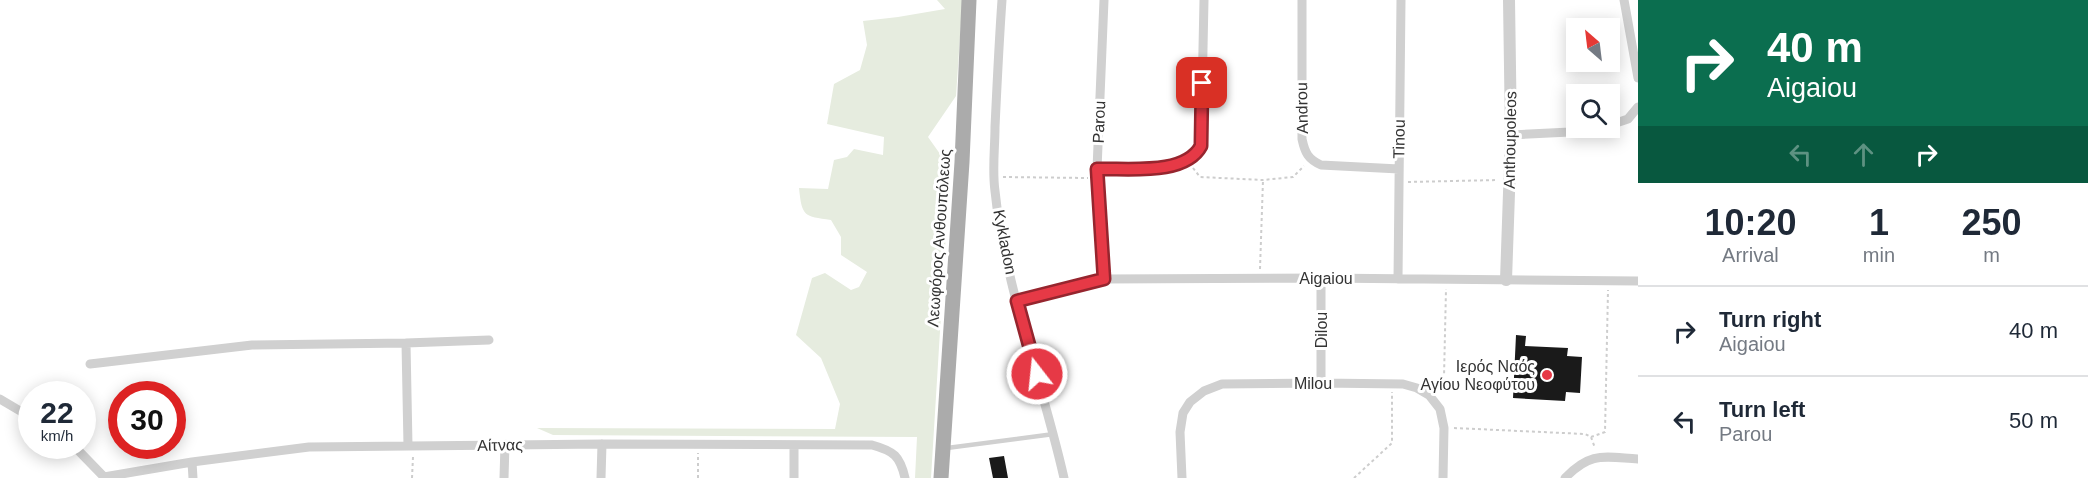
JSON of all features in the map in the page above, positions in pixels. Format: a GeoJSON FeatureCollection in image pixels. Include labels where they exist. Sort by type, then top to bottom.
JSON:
{"type":"FeatureCollection","features":[{"type":"Feature","properties":{"kind":"main road","name":"Λεωφόρος Ανθουπόλεως"},"geometry":{"type":"LineString","coordinates":[[941,478],[962,162],[969,0]]}},
{"type":"Feature","properties":{"kind":"street","name":"Kykladon"},"geometry":{"type":"LineString","coordinates":[[1002,0],[998,51],[994,190],[1005,252],[1064,478]]}},
{"type":"Feature","properties":{"kind":"street","name":"Parou"},"geometry":{"type":"LineString","coordinates":[[1104,0],[1097,174],[1104,279]]}},
{"type":"Feature","properties":{"kind":"street"},"geometry":{"type":"LineString","coordinates":[[1097,174],[1173,167],[1197,154],[1201,146],[1204,0]]}},
{"type":"Feature","properties":{"kind":"street","name":"Androu"},"geometry":{"type":"LineString","coordinates":[[1302,0],[1302,139],[1305,152],[1310,159]]}},
{"type":"Feature","properties":{"kind":"street","name":"Tinou"},"geometry":{"type":"LineString","coordinates":[[1398,279],[1401,0]]}},
{"type":"Feature","properties":{"kind":"street","name":"Anthoupoleos"},"geometry":{"type":"LineString","coordinates":[[1506,280],[1511,135],[1509,0]]}},
{"type":"Feature","properties":{"kind":"street"},"geometry":{"type":"LineString","coordinates":[[1624,0],[1638,78]]}},
{"type":"Feature","properties":{"kind":"street"},"geometry":{"type":"LineString","coordinates":[[1620,121],[1628,119],[1638,107]]}},
{"type":"Feature","properties":{"kind":"street"},"geometry":{"type":"LineString","coordinates":[[1511,135],[1566,132]]}},
{"type":"Feature","properties":{"kind":"street"},"geometry":{"type":"LineString","coordinates":[[1310,159],[1321,165],[1399,170]]}},
{"type":"Feature","properties":{"kind":"street","name":"Aigaiou"},"geometry":{"type":"LineString","coordinates":[[1017,301],[1104,279],[1321,278],[1638,281]]}},
{"type":"Feature","properties":{"kind":"street","name":"Dilou"},"geometry":{"type":"LineString","coordinates":[[1321,278],[1321,383]]}},
{"type":"Feature","properties":{"kind":"street"},"geometry":{"type":"LineString","coordinates":[[90,364],[252,345],[489,340]]}},
{"type":"Feature","properties":{"kind":"street"},"geometry":{"type":"LineString","coordinates":[[405,343],[411,446]]}},
{"type":"Feature","properties":{"kind":"street","name":"Milou"},"geometry":{"type":"LineString","coordinates":[[1182,478],[1180,432],[1183,413],[1190,402],[1204,391],[1222,384],[1403,384],[1429,395]]}},
{"type":"Feature","properties":{"kind":"street"},"geometry":{"type":"LineString","coordinates":[[1429,395],[1440,409],[1444,428],[1443,478]]}},
{"type":"Feature","properties":{"kind":"street"},"geometry":{"type":"LineString","coordinates":[[0,399],[18,410]]}},
{"type":"Feature","properties":{"kind":"street"},"geometry":{"type":"LineString","coordinates":[[504,478],[505,444]]}},
{"type":"Feature","properties":{"kind":"street","name":"Αίτνας"},"geometry":{"type":"LineString","coordinates":[[104,477],[192,462],[309,447],[505,444],[872,444],[897,455],[905,478]]}},
{"type":"Feature","properties":{"kind":"street"},"geometry":{"type":"LineString","coordinates":[[601,478],[602,444]]}},
{"type":"Feature","properties":{"kind":"street"},"geometry":{"type":"LineString","coordinates":[[794,445],[794,478]]}},
{"type":"Feature","properties":{"kind":"street"},"geometry":{"type":"LineString","coordinates":[[1565,478],[1581,463],[1594,457],[1638,459]]}},
{"type":"Feature","properties":{"kind":"street"},"geometry":{"type":"LineString","coordinates":[[87,459],[104,477]]}},
{"type":"Feature","properties":{"kind":"street"},"geometry":{"type":"LineString","coordinates":[[192,462],[193,478]]}},
{"type":"Feature","properties":{"kind":"lane"},"geometry":{"type":"LineString","coordinates":[[943,449],[1054,434]]}},
{"type":"Feature","properties":{"kind":"path"},"geometry":{"type":"LineString","coordinates":[[1187,161],[1200,177],[1263,180],[1293,177],[1310,159]]}},
{"type":"Feature","properties":{"kind":"path"},"geometry":{"type":"LineString","coordinates":[[994,176],[1097,174]]}},
{"type":"Feature","properties":{"kind":"path"},"geometry":{"type":"LineString","coordinates":[[1399,182],[1510,179]]}},
{"type":"Feature","properties":{"kind":"path"},"geometry":{"type":"LineString","coordinates":[[1260,278],[1263,180]]}},
{"type":"Feature","properties":{"kind":"path"},"geometry":{"type":"LineString","coordinates":[[1429,395],[1444,377],[1446,279]]}},
{"type":"Feature","properties":{"kind":"path"},"geometry":{"type":"LineString","coordinates":[[1591,437],[1605,432],[1608,281]]}},
{"type":"Feature","properties":{"kind":"path"},"geometry":{"type":"LineString","coordinates":[[1354,478],[1392,442],[1392,384]]}},
{"type":"Feature","properties":{"kind":"path"},"geometry":{"type":"LineString","coordinates":[[1444,428],[1585,434],[1591,437],[1595,445],[1594,457]]}},
{"type":"Feature","properties":{"kind":"path"},"geometry":{"type":"LineString","coordinates":[[698,444],[698,478]]}},
{"type":"Feature","properties":{"kind":"path"},"geometry":{"type":"LineString","coordinates":[[411,446],[412,478]]}},
{"type":"Feature","properties":{"kind":"shaded area"},"geometry":{"type":"Polygon","coordinates":[[[937,0],[962,0],[962,7],[956,96],[928,137],[950,168],[931,478],[915,478],[917,437],[553,435],[537,428],[835,429],[840,404],[821,358],[796,335],[812,278],[825,273],[851,290],[859,287],[867,272],[841,255],[841,237],[831,220],[810,216],[803,210],[799,188],[828,189],[834,160],[847,157],[854,149],[883,155],[884,137],[827,124],[834,84],[860,70],[867,45],[863,21],[945,9],[937,0]]]}},
{"type":"Feature","properties":{"kind":"building","name":"Ιερός Ναός Αγίου Νεοφύτου"},"geometry":{"type":"Polygon","coordinates":[[[1516,335],[1526,336],[1525,346],[1568,348],[1567,356],[1582,357],[1580,393],[1566,392],[1565,401],[1513,398],[1516,335]]]}},
{"type":"Feature","properties":{"kind":"building"},"geometry":{"type":"Polygon","coordinates":[[[1004,456],[1008,478],[993,478],[989,458],[1004,456]]]}},
{"type":"Feature","properties":{"kind":"place","name":"Ιερός Ναός Αγίου Νεοφύτου"},"geometry":{"type":"Point","coordinates":[1547,375]}},
{"type":"Feature","properties":{"kind":"route"},"geometry":{"type":"LineString","coordinates":[[1037,374],[1017,301],[1104,279],[1097,169],[1173,167],[1197,154],[1201,146],[1202,83]]}}]}
